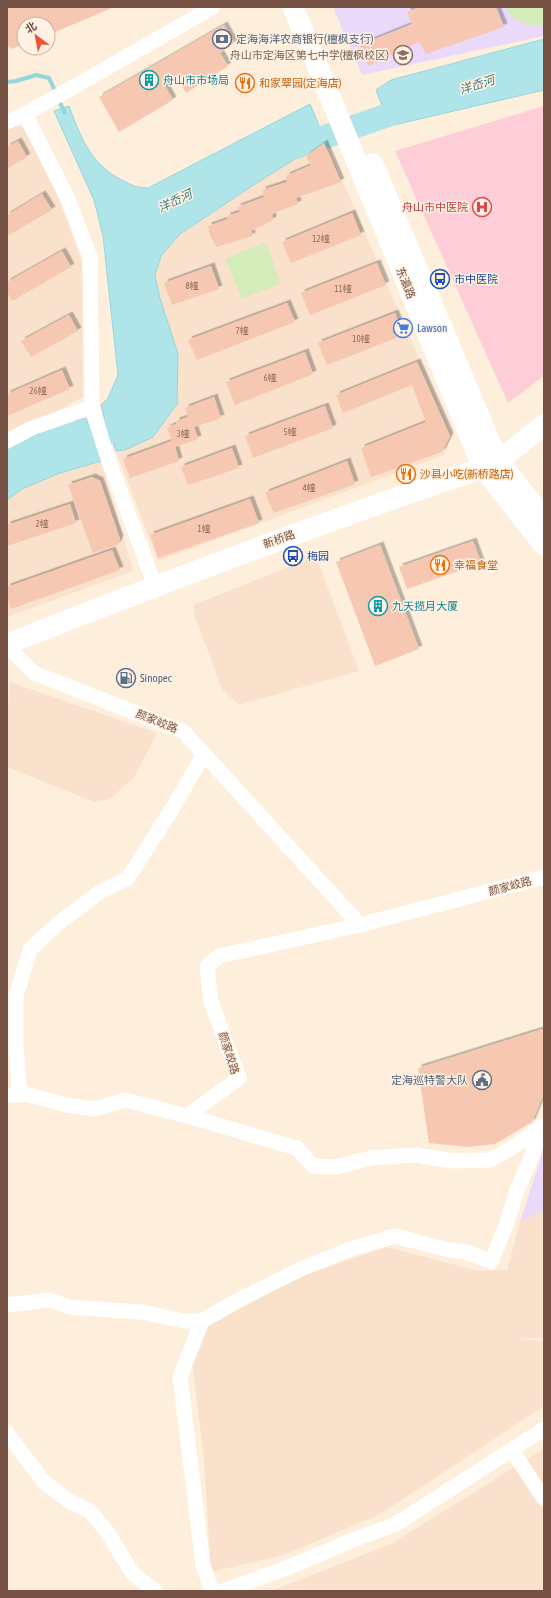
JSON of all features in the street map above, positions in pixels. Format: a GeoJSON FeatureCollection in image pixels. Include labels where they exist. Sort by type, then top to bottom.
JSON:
{"type":"FeatureCollection","features":[{"type":"Feature","properties":{"kind":"main road","name":"东瀛路"},"geometry":{"type":"LineString","coordinates":[[293,7],[334,87]]}},
{"type":"Feature","properties":{"kind":"main road","name":"东瀛路"},"geometry":{"type":"LineString","coordinates":[[307,7],[334,87],[490,464],[544,545]]}},
{"type":"Feature","properties":{"kind":"main road","name":"新桥路"},"geometry":{"type":"LineString","coordinates":[[7,645],[155,586],[370,506],[490,464],[544,425]]}},
{"type":"Feature","properties":{"kind":"main road","name":"东瀛路"},"geometry":{"type":"LineString","coordinates":[[490,464],[544,518]]}},
{"type":"Feature","properties":{"kind":"street"},"geometry":{"type":"LineString","coordinates":[[7,122],[25,114],[77,85],[213,7]]}},
{"type":"Feature","properties":{"kind":"street"},"geometry":{"type":"LineString","coordinates":[[25,114],[68,199],[90,256],[92,407],[106,453],[155,586]]}},
{"type":"Feature","properties":{"kind":"street"},"geometry":{"type":"LineString","coordinates":[[7,441],[32,428],[92,407]]}},
{"type":"Feature","properties":{"kind":"street","name":"颜家峧路"},"geometry":{"type":"LineString","coordinates":[[7,645],[34,673],[184,732],[360,925]]}},
{"type":"Feature","properties":{"kind":"street"},"geometry":{"type":"LineString","coordinates":[[204,754],[172,809],[128,878],[100,892],[56,925],[30,950],[16,996],[14,1095],[25,1094],[67,1105],[95,1109],[125,1100],[187,1116],[297,1148],[313,1166],[336,1167],[371,1158],[416,1155],[453,1161],[490,1160],[510,1150],[542,1126]]}},
{"type":"Feature","properties":{"kind":"street","name":"颜家峧路"},"geometry":{"type":"LineString","coordinates":[[187,1116],[238,1078],[211,1001],[206,966],[219,956],[360,925],[544,877]]}},
{"type":"Feature","properties":{"kind":"street"},"geometry":{"type":"LineString","coordinates":[[7,1305],[50,1300],[69,1307],[141,1312],[184,1321],[202,1321],[236,1301],[302,1268],[353,1248],[396,1236],[444,1249],[467,1252],[491,1262],[506,1225],[517,1190],[533,1154],[542,1126]]}},
{"type":"Feature","properties":{"kind":"street"},"geometry":{"type":"LineString","coordinates":[[202,1321],[180,1377],[203,1565],[212,1591]]}},
{"type":"Feature","properties":{"kind":"street"},"geometry":{"type":"LineString","coordinates":[[223,1591],[294,1565],[348,1542],[396,1524],[544,1429]]}},
{"type":"Feature","properties":{"kind":"street"},"geometry":{"type":"LineString","coordinates":[[7,1433],[43,1481],[69,1501],[90,1511],[108,1533],[132,1574],[156,1591]]}},
{"type":"Feature","properties":{"kind":"street"},"geometry":{"type":"LineString","coordinates":[[512,1450],[544,1499]]}},
{"type":"Feature","properties":{"kind":"shaded area","name":"舟山市定海区第七中学(檀枫校区)"},"geometry":{"type":"Polygon","coordinates":[[[333,7],[544,7],[544,36],[362,75],[333,7]]]}},
{"type":"Feature","properties":{"kind":"shaded area","name":"舟山市中医院"},"geometry":{"type":"Polygon","coordinates":[[[544,106],[544,376],[508,403],[395,151],[544,106]]]}},
{"type":"Feature","properties":{"kind":"shaded area"},"geometry":{"type":"Polygon","coordinates":[[[17,126],[24,128],[60,201],[82,263],[83,397],[7,437],[7,127],[17,126]]]}},
{"type":"Feature","properties":{"kind":"shaded area"},"geometry":{"type":"Polygon","coordinates":[[[325,140],[452,435],[444,455],[158,561],[116,451],[125,450],[153,437],[167,316],[159,295],[155,274],[161,256],[180,234],[325,140]]]}},
{"type":"Feature","properties":{"kind":"shaded area"},"geometry":{"type":"Polygon","coordinates":[[[101,461],[133,571],[7,617],[7,500],[22,489],[60,473],[101,461]]]}},
{"type":"Feature","properties":{"kind":"shaded area"},"geometry":{"type":"Polygon","coordinates":[[[316,556],[359,671],[239,705],[222,689],[194,614],[193,605],[316,556]]]}},
{"type":"Feature","properties":{"kind":"shaded area"},"geometry":{"type":"Polygon","coordinates":[[[10,682],[157,733],[134,777],[110,799],[94,802],[7,767],[7,720],[10,682]]]}},
{"type":"Feature","properties":{"kind":"shaded area"},"geometry":{"type":"Polygon","coordinates":[[[544,1148],[544,1210],[520,1222],[544,1148]]]}},
{"type":"Feature","properties":{"kind":"shaded area"},"geometry":{"type":"Polygon","coordinates":[[[544,1210],[544,1337],[517,1339],[544,1341],[544,1406],[379,1515],[283,1555],[211,1572],[204,1460],[192,1361],[208,1327],[298,1277],[387,1247],[478,1271],[507,1270],[520,1222],[544,1210]]]}},
{"type":"Feature","properties":{"kind":"shaded area"},"geometry":{"type":"Polygon","coordinates":[[[544,1449],[544,1591],[271,1591],[391,1544],[544,1449]]]}},
{"type":"Feature","properties":{"kind":"green space"},"geometry":{"type":"Polygon","coordinates":[[[506,7],[544,7],[544,25],[539,26],[527,24],[517,20],[508,12],[506,7]]]}},
{"type":"Feature","properties":{"kind":"green space"},"geometry":{"type":"Polygon","coordinates":[[[263,243],[267,245],[280,281],[278,285],[243,298],[226,261],[227,258],[263,243]]]}},
{"type":"Feature","properties":{"kind":"water"},"geometry":{"type":"Polygon","coordinates":[[[544,39],[544,90],[394,125],[388,121],[376,90],[391,80],[544,39]]]}},
{"type":"Feature","properties":{"kind":"water"},"geometry":{"type":"Polygon","coordinates":[[[310,104],[325,140],[180,234],[161,256],[155,275],[159,295],[178,354],[177,404],[153,437],[125,450],[116,451],[101,405],[108,398],[118,375],[103,236],[94,200],[54,111],[69,106],[82,139],[102,166],[111,174],[128,183],[137,187],[148,188],[310,104]]]}},
{"type":"Feature","properties":{"kind":"water"},"geometry":{"type":"Polygon","coordinates":[[[86,418],[101,461],[60,473],[22,489],[7,500],[7,448],[60,424],[86,418]]]}},
{"type":"Feature","properties":{"kind":"building"},"geometry":{"type":"Polygon","coordinates":[[[7,7],[114,7],[56,32],[56,16],[16,16],[16,47],[12,49],[7,45],[7,7]]]}},
{"type":"Feature","properties":{"kind":"building"},"geometry":{"type":"Polygon","coordinates":[[[419,7],[496,7],[504,27],[426,54],[419,42],[368,66],[360,45],[412,24],[407,12],[419,7]]]}},
{"type":"Feature","properties":{"kind":"building","name":"舟山市市场局"},"geometry":{"type":"Polygon","coordinates":[[[224,25],[234,43],[220,53],[228,66],[186,93],[176,76],[164,84],[173,100],[119,132],[99,97],[224,25]]]}},
{"type":"Feature","properties":{"kind":"building"},"geometry":{"type":"Polygon","coordinates":[[[18,141],[27,157],[7,169],[7,147],[18,141]]]}},
{"type":"Feature","properties":{"kind":"building"},"geometry":{"type":"Polygon","coordinates":[[[324,143],[341,182],[296,198],[298,204],[272,214],[273,220],[251,231],[252,236],[217,247],[210,236],[208,226],[228,219],[227,216],[240,212],[237,207],[264,197],[262,190],[287,182],[286,176],[311,165],[306,156],[324,143]]]}},
{"type":"Feature","properties":{"kind":"building"},"geometry":{"type":"Polygon","coordinates":[[[42,194],[52,210],[7,236],[7,215],[42,194]]]}},
{"type":"Feature","properties":{"kind":"building"},"geometry":{"type":"Polygon","coordinates":[[[352,213],[361,235],[291,263],[282,242],[352,213]]]}},
{"type":"Feature","properties":{"kind":"building"},"geometry":{"type":"Polygon","coordinates":[[[62,251],[71,267],[12,301],[7,292],[7,282],[62,251]]]}},
{"type":"Feature","properties":{"kind":"building"},"geometry":{"type":"Polygon","coordinates":[[[377,263],[386,285],[310,315],[301,293],[377,263]]]}},
{"type":"Feature","properties":{"kind":"building"},"geometry":{"type":"Polygon","coordinates":[[[211,266],[219,289],[172,305],[164,283],[211,266]]]}},
{"type":"Feature","properties":{"kind":"building"},"geometry":{"type":"Polygon","coordinates":[[[287,303],[295,322],[197,360],[188,340],[287,303]]]}},
{"type":"Feature","properties":{"kind":"building"},"geometry":{"type":"Polygon","coordinates":[[[395,313],[404,335],[327,365],[318,343],[395,313]]]}},
{"type":"Feature","properties":{"kind":"building"},"geometry":{"type":"Polygon","coordinates":[[[69,315],[78,331],[31,357],[21,341],[69,315]]]}},
{"type":"Feature","properties":{"kind":"building"},"geometry":{"type":"Polygon","coordinates":[[[305,352],[313,374],[235,405],[226,382],[305,352]]]}},
{"type":"Feature","properties":{"kind":"building"},"geometry":{"type":"Polygon","coordinates":[[[417,362],[450,436],[442,452],[371,477],[361,448],[426,422],[412,385],[343,413],[336,395],[417,362]]]}},
{"type":"Feature","properties":{"kind":"building"},"geometry":{"type":"Polygon","coordinates":[[[62,370],[70,389],[7,416],[7,394],[62,370]]]}},
{"type":"Feature","properties":{"kind":"building"},"geometry":{"type":"Polygon","coordinates":[[[214,397],[221,418],[194,427],[198,439],[175,447],[179,461],[130,478],[123,459],[172,441],[167,428],[176,424],[176,421],[188,417],[185,408],[214,397]]]}},
{"type":"Feature","properties":{"kind":"building"},"geometry":{"type":"Polygon","coordinates":[[[325,406],[333,428],[253,458],[245,436],[325,406]]]}},
{"type":"Feature","properties":{"kind":"building"},"geometry":{"type":"Polygon","coordinates":[[[232,448],[239,468],[188,485],[181,467],[232,448]]]}},
{"type":"Feature","properties":{"kind":"building"},"geometry":{"type":"Polygon","coordinates":[[[347,461],[355,484],[274,513],[265,493],[347,461]]]}},
{"type":"Feature","properties":{"kind":"building"},"geometry":{"type":"Polygon","coordinates":[[[92,477],[100,481],[120,539],[117,545],[93,553],[68,485],[92,477]]]}},
{"type":"Feature","properties":{"kind":"building"},"geometry":{"type":"Polygon","coordinates":[[[250,499],[259,523],[158,558],[150,535],[250,499]]]}},
{"type":"Feature","properties":{"kind":"building"},"geometry":{"type":"Polygon","coordinates":[[[70,504],[76,523],[7,546],[7,525],[70,504]]]}},
{"type":"Feature","properties":{"kind":"building","name":"幸福食堂"},"geometry":{"type":"Polygon","coordinates":[[[473,541],[481,563],[407,589],[399,567],[473,541]]]}},
{"type":"Feature","properties":{"kind":"building","name":"九天揽月大厦"},"geometry":{"type":"Polygon","coordinates":[[[380,545],[419,649],[375,666],[336,562],[380,545]]]}},
{"type":"Feature","properties":{"kind":"building"},"geometry":{"type":"Polygon","coordinates":[[[112,550],[120,570],[11,609],[7,597],[7,587],[112,550]]]}},
{"type":"Feature","properties":{"kind":"building","name":"定海巡特警大队"},"geometry":{"type":"Polygon","coordinates":[[[543,1029],[544,1093],[532,1122],[495,1144],[468,1147],[429,1143],[418,1068],[543,1029]]]}},
{"type":"Feature","properties":{"kind":"waterway"},"geometry":{"type":"LineString","coordinates":[[7,82],[36,75],[49,78],[56,93]]}},
{"type":"Feature","properties":{"kind":"waterway"},"geometry":{"type":"LineString","coordinates":[[58,99],[65,113]]}},
{"type":"Feature","properties":{"kind":"waterway","name":"洋岙河"},"geometry":{"type":"LineString","coordinates":[[293,148],[417,105]]}},
{"type":"Feature","properties":{"kind":"waterway","name":"洋岙河"},"geometry":{"type":"LineString","coordinates":[[7,478],[41,456],[103,435],[115,429],[136,414]]}},
{"type":"Feature","properties":{"kind":"place","name":"定海海洋农商银行(檀枫支行)"},"geometry":{"type":"Point","coordinates":[222,39]}},
{"type":"Feature","properties":{"kind":"place","name":"舟山市定海区第七中学(檀枫校区)"},"geometry":{"type":"Point","coordinates":[403,55]}},
{"type":"Feature","properties":{"kind":"place","name":"舟山市市场局"},"geometry":{"type":"Point","coordinates":[149,80]}},
{"type":"Feature","properties":{"kind":"place","name":"和家翠园(定海店)"},"geometry":{"type":"Point","coordinates":[245,83]}},
{"type":"Feature","properties":{"kind":"place","name":"舟山市中医院"},"geometry":{"type":"Point","coordinates":[482,207]}},
{"type":"Feature","properties":{"kind":"place","name":"市中医院"},"geometry":{"type":"Point","coordinates":[440,279]}},
{"type":"Feature","properties":{"kind":"place","name":"Lawson"},"geometry":{"type":"Point","coordinates":[403,328]}},
{"type":"Feature","properties":{"kind":"place","name":"沙县小吃(新桥路店)"},"geometry":{"type":"Point","coordinates":[406,474]}},
{"type":"Feature","properties":{"kind":"place","name":"梅园"},"geometry":{"type":"Point","coordinates":[293,556]}},
{"type":"Feature","properties":{"kind":"place","name":"幸福食堂"},"geometry":{"type":"Point","coordinates":[440,565]}},
{"type":"Feature","properties":{"kind":"place","name":"九天揽月大厦"},"geometry":{"type":"Point","coordinates":[378,606]}},
{"type":"Feature","properties":{"kind":"place","name":"Sinopec"},"geometry":{"type":"Point","coordinates":[126,678]}},
{"type":"Feature","properties":{"kind":"place","name":"定海巡特警大队"},"geometry":{"type":"Point","coordinates":[482,1080]}}]}
